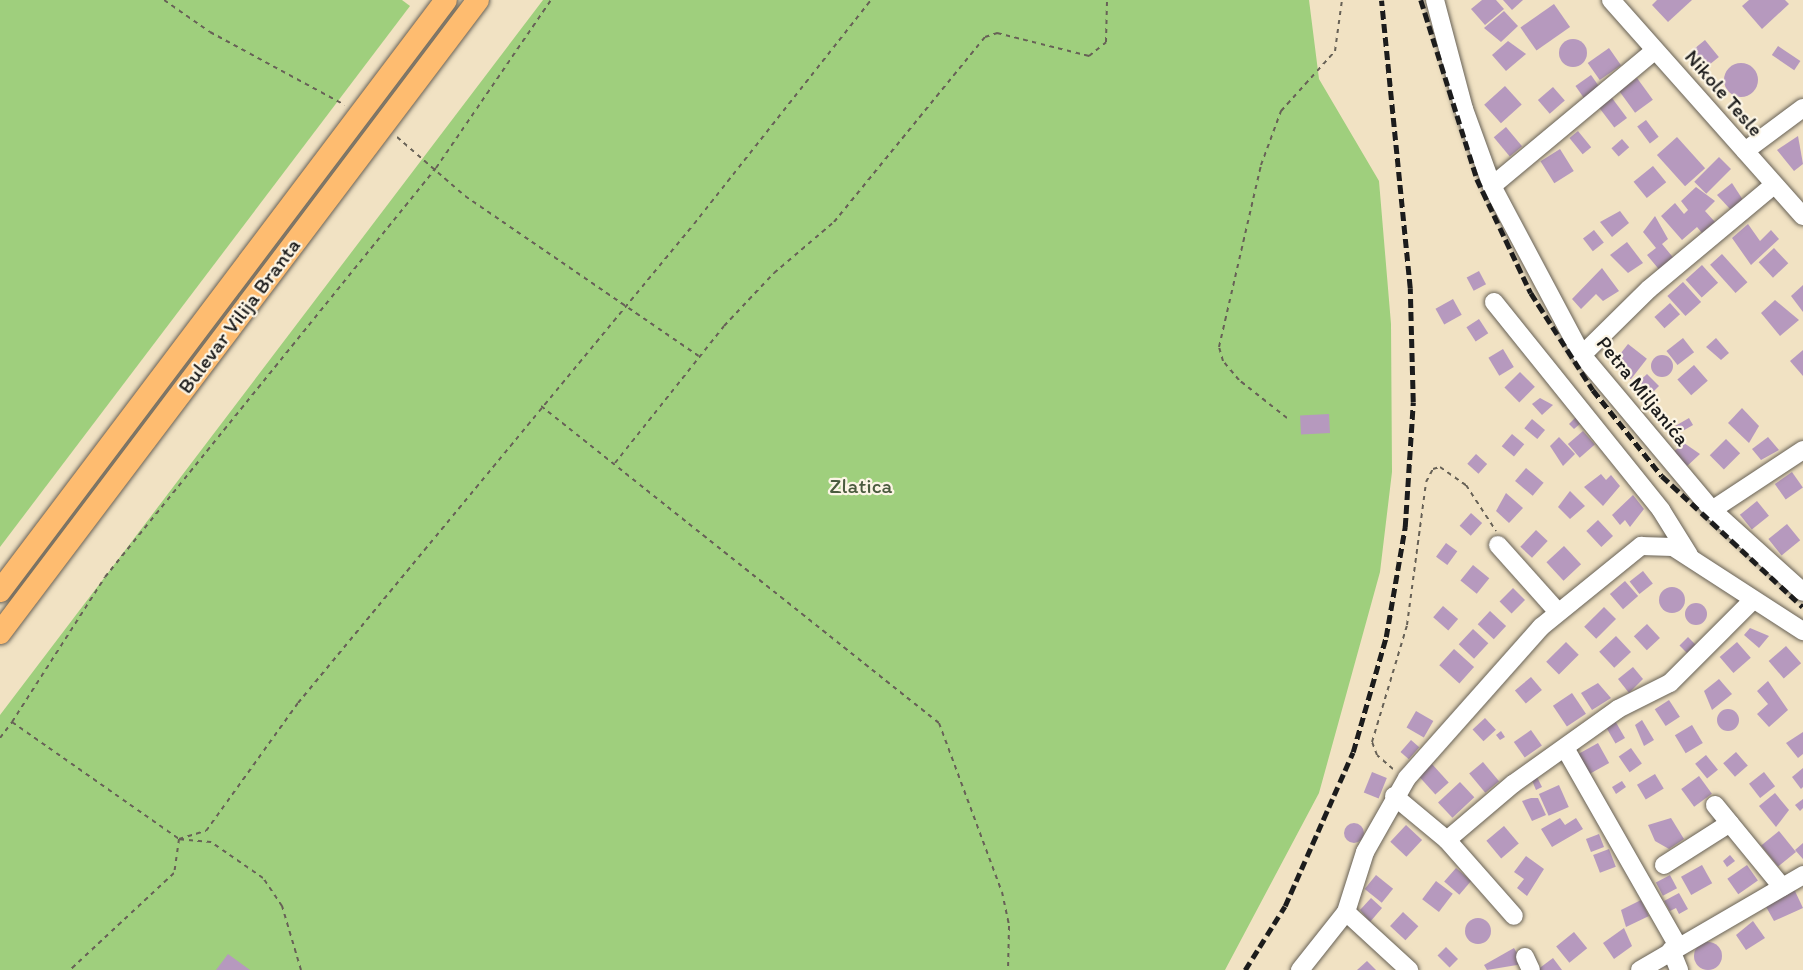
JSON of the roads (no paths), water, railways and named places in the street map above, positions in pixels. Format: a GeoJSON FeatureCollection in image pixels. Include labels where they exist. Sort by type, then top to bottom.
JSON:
{"type":"FeatureCollection","features":[{"type":"Feature","properties":{"kind":"main road","name":"Bulevar Vilija Branta"},"geometry":{"type":"LineString","coordinates":[[0,591],[446,0]]}},
{"type":"Feature","properties":{"kind":"main road","name":"Bulevar Vilija Branta"},"geometry":{"type":"LineString","coordinates":[[0,633],[477,0]]}},
{"type":"Feature","properties":{"kind":"street","name":"Petra Miljanića"},"geometry":{"type":"LineString","coordinates":[[1435,0],[1464,109],[1492,186],[1582,355],[1712,510],[1803,591]]}},
{"type":"Feature","properties":{"kind":"street","name":"Nikole Tesle"},"geometry":{"type":"LineString","coordinates":[[1611,0],[1803,216]]}},
{"type":"Feature","properties":{"kind":"street"},"geometry":{"type":"LineString","coordinates":[[1492,186],[1655,50]]}},
{"type":"Feature","properties":{"kind":"street"},"geometry":{"type":"LineString","coordinates":[[1745,151],[1803,108]]}},
{"type":"Feature","properties":{"kind":"street"},"geometry":{"type":"LineString","coordinates":[[1582,355],[1649,289],[1774,185]]}},
{"type":"Feature","properties":{"kind":"street"},"geometry":{"type":"LineString","coordinates":[[1494,302],[1670,525],[1690,556]]}},
{"type":"Feature","properties":{"kind":"street"},"geometry":{"type":"LineString","coordinates":[[1712,510],[1800,457]]}},
{"type":"Feature","properties":{"kind":"street"},"geometry":{"type":"LineString","coordinates":[[1300,970],[1346,912],[1354,876],[1394,796],[1407,778],[1557,611],[1670,525]]}},
{"type":"Feature","properties":{"kind":"street"},"geometry":{"type":"LineString","coordinates":[[1498,545],[1557,611]]}},
{"type":"Feature","properties":{"kind":"street"},"geometry":{"type":"LineString","coordinates":[[1641,546],[1667,545],[1690,556],[1753,600],[1803,631]]}},
{"type":"Feature","properties":{"kind":"street"},"geometry":{"type":"LineString","coordinates":[[1447,840],[1513,784],[1618,709],[1670,683],[1753,600]]}},
{"type":"Feature","properties":{"kind":"street"},"geometry":{"type":"LineString","coordinates":[[1565,748],[1674,948],[1679,970]]}},
{"type":"Feature","properties":{"kind":"street"},"geometry":{"type":"LineString","coordinates":[[1394,796],[1447,840],[1514,916]]}},
{"type":"Feature","properties":{"kind":"street"},"geometry":{"type":"LineString","coordinates":[[1715,805],[1782,887]]}},
{"type":"Feature","properties":{"kind":"street"},"geometry":{"type":"LineString","coordinates":[[1664,866],[1730,823]]}},
{"type":"Feature","properties":{"kind":"street"},"geometry":{"type":"LineString","coordinates":[[1640,970],[1674,948],[1803,875]]}},
{"type":"Feature","properties":{"kind":"street"},"geometry":{"type":"LineString","coordinates":[[1346,912],[1409,970]]}},
{"type":"Feature","properties":{"kind":"railway"},"geometry":{"type":"LineString","coordinates":[[1245,970],[1285,906],[1353,752],[1386,637],[1405,527],[1413,402],[1410,288],[1381,0]]}},
{"type":"Feature","properties":{"kind":"railway"},"geometry":{"type":"LineString","coordinates":[[1421,0],[1477,179],[1531,293],[1593,390],[1662,476],[1803,607]]}},
{"type":"Feature","properties":{"kind":"park label","name":"Zlatica"},"geometry":{"type":"Point","coordinates":[861,486]}}]}
